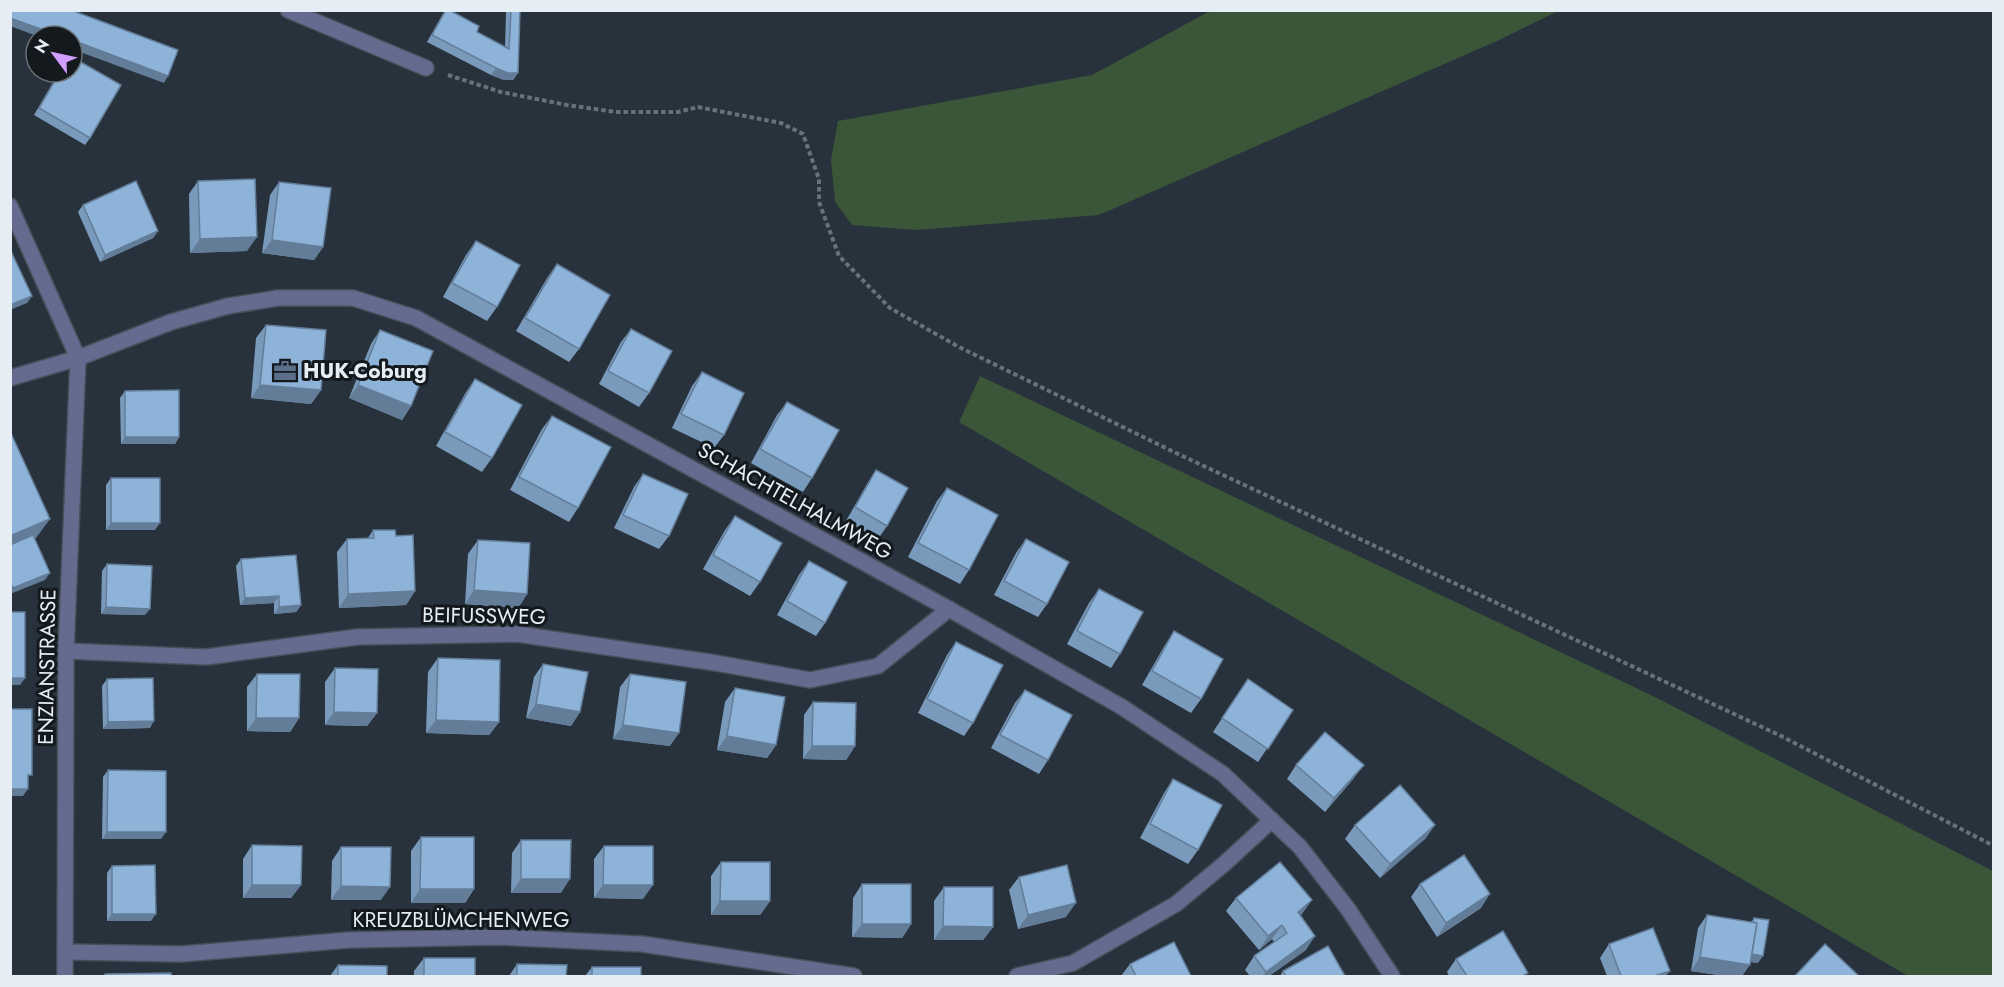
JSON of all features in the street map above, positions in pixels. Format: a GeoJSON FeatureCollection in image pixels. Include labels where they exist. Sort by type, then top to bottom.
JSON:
{"type":"FeatureCollection","features":[{"type":"Feature","properties":{"kind":"street"},"geometry":{"type":"LineString","coordinates":[[288,10],[426,68]]}},
{"type":"Feature","properties":{"kind":"street"},"geometry":{"type":"LineString","coordinates":[[10,206],[78,358]]}},
{"type":"Feature","properties":{"kind":"street","name":"SCHACHTELHALMWEG"},"geometry":{"type":"LineString","coordinates":[[14,377],[78,358],[171,322],[228,306],[278,297],[353,298],[416,318],[949,609],[1140,719],[1223,774],[1300,847],[1348,909],[1392,976]]}},
{"type":"Feature","properties":{"kind":"street","name":"ENZIANSTRASSE"},"geometry":{"type":"LineString","coordinates":[[65,976],[66,651],[78,358]]}},
{"type":"Feature","properties":{"kind":"street","name":"BEIFUSSWEG"},"geometry":{"type":"LineString","coordinates":[[66,651],[206,657],[357,637],[517,634],[716,663],[810,680],[878,666],[949,609]]}},
{"type":"Feature","properties":{"kind":"street"},"geometry":{"type":"LineString","coordinates":[[1017,976],[1073,963],[1176,904],[1272,820]]}},
{"type":"Feature","properties":{"kind":"street","name":"KREUZBLÜMCHENWEG"},"geometry":{"type":"LineString","coordinates":[[65,952],[182,954],[349,940],[500,937],[642,944],[854,976]]}},
{"type":"Feature","properties":{"kind":"path"},"geometry":{"type":"LineString","coordinates":[[426,68],[501,92],[567,105],[616,112],[678,112],[698,107],[781,123],[803,134],[819,179],[819,202],[839,256],[890,308],[969,352],[1176,453],[1779,735],[1994,846]]}},
{"type":"Feature","properties":{"kind":"green space"},"geometry":{"type":"Polygon","coordinates":[[[1210,11],[1558,11],[1497,41],[1099,215],[917,230],[852,225],[835,202],[831,160],[838,121],[1092,75],[1210,11]]]}},
{"type":"Feature","properties":{"kind":"green space"},"geometry":{"type":"Polygon","coordinates":[[[980,376],[1653,696],[1993,871],[1993,976],[1908,976],[959,422],[980,376]]]}},
{"type":"Feature","properties":{"kind":"building"},"geometry":{"type":"Polygon","coordinates":[[[10,10],[71,10],[178,50],[168,76],[84,44],[84,24],[27,24],[10,18],[10,10]]]}},
{"type":"Feature","properties":{"kind":"building"},"geometry":{"type":"Polygon","coordinates":[[[446,10],[479,26],[477,32],[509,49],[511,10],[520,10],[518,73],[508,73],[496,68],[432,35],[446,10]]]}},
{"type":"Feature","properties":{"kind":"building"},"geometry":{"type":"Polygon","coordinates":[[[84,64],[121,85],[90,138],[39,108],[53,84],[84,84],[84,64]]]}},
{"type":"Feature","properties":{"kind":"building"},"geometry":{"type":"Polygon","coordinates":[[[255,179],[257,237],[200,239],[198,181],[255,179]]]}},
{"type":"Feature","properties":{"kind":"building"},"geometry":{"type":"Polygon","coordinates":[[[136,181],[158,231],[105,255],[83,205],[136,181]]]}},
{"type":"Feature","properties":{"kind":"building"},"geometry":{"type":"Polygon","coordinates":[[[279,182],[331,188],[323,247],[272,240],[279,182]]]}},
{"type":"Feature","properties":{"kind":"building"},"geometry":{"type":"Polygon","coordinates":[[[476,241],[520,265],[497,307],[452,283],[476,241]]]}},
{"type":"Feature","properties":{"kind":"building"},"geometry":{"type":"Polygon","coordinates":[[[10,249],[32,296],[10,305],[10,249]]]}},
{"type":"Feature","properties":{"kind":"building"},"geometry":{"type":"Polygon","coordinates":[[[557,264],[610,295],[579,349],[525,318],[557,264]]]}},
{"type":"Feature","properties":{"kind":"building"},"geometry":{"type":"Polygon","coordinates":[[[266,325],[326,330],[321,390],[260,385],[266,325]]]}},
{"type":"Feature","properties":{"kind":"building"},"geometry":{"type":"Polygon","coordinates":[[[631,329],[672,351],[649,393],[608,371],[631,329]]]}},
{"type":"Feature","properties":{"kind":"building"},"geometry":{"type":"Polygon","coordinates":[[[380,330],[433,351],[411,406],[358,385],[380,330]]]}},
{"type":"Feature","properties":{"kind":"building"},"geometry":{"type":"Polygon","coordinates":[[[702,372],[744,393],[724,435],[681,414],[702,372]]]}},
{"type":"Feature","properties":{"kind":"building"},"geometry":{"type":"Polygon","coordinates":[[[475,379],[522,405],[492,458],[445,432],[475,379]]]}},
{"type":"Feature","properties":{"kind":"building"},"geometry":{"type":"Polygon","coordinates":[[[179,390],[179,437],[125,437],[125,391],[179,390]]]}},
{"type":"Feature","properties":{"kind":"building"},"geometry":{"type":"Polygon","coordinates":[[[787,402],[839,430],[812,478],[760,449],[787,402]]]}},
{"type":"Feature","properties":{"kind":"building"},"geometry":{"type":"Polygon","coordinates":[[[552,416],[611,447],[578,508],[519,477],[552,416]]]}},
{"type":"Feature","properties":{"kind":"building"},"geometry":{"type":"Polygon","coordinates":[[[10,431],[50,519],[10,536],[10,431]]]}},
{"type":"Feature","properties":{"kind":"building"},"geometry":{"type":"Polygon","coordinates":[[[876,470],[908,488],[887,526],[855,507],[876,470]]]}},
{"type":"Feature","properties":{"kind":"building"},"geometry":{"type":"Polygon","coordinates":[[[643,474],[688,494],[669,536],[623,515],[643,474]]]}},
{"type":"Feature","properties":{"kind":"building"},"geometry":{"type":"Polygon","coordinates":[[[111,478],[160,478],[160,523],[111,523],[111,478]]]}},
{"type":"Feature","properties":{"kind":"building"},"geometry":{"type":"Polygon","coordinates":[[[947,488],[998,515],[969,570],[918,543],[947,488]]]}},
{"type":"Feature","properties":{"kind":"building"},"geometry":{"type":"Polygon","coordinates":[[[735,516],[782,543],[760,582],[713,555],[735,516]]]}},
{"type":"Feature","properties":{"kind":"building"},"geometry":{"type":"Polygon","coordinates":[[[373,530],[395,530],[396,536],[413,535],[415,591],[348,594],[347,539],[374,538],[373,530]]]}},
{"type":"Feature","properties":{"kind":"building"},"geometry":{"type":"Polygon","coordinates":[[[33,535],[50,573],[13,588],[10,582],[10,545],[33,535]]]}},
{"type":"Feature","properties":{"kind":"building"},"geometry":{"type":"Polygon","coordinates":[[[1026,539],[1069,562],[1047,604],[1004,581],[1026,539]]]}},
{"type":"Feature","properties":{"kind":"building"},"geometry":{"type":"Polygon","coordinates":[[[478,540],[530,543],[527,594],[474,590],[478,540]]]}},
{"type":"Feature","properties":{"kind":"building"},"geometry":{"type":"Polygon","coordinates":[[[296,555],[301,605],[279,607],[279,596],[245,598],[241,559],[296,555]]]}},
{"type":"Feature","properties":{"kind":"building"},"geometry":{"type":"Polygon","coordinates":[[[809,561],[847,582],[825,623],[787,601],[809,561]]]}},
{"type":"Feature","properties":{"kind":"building"},"geometry":{"type":"Polygon","coordinates":[[[107,564],[152,566],[150,609],[106,607],[107,564]]]}},
{"type":"Feature","properties":{"kind":"building"},"geometry":{"type":"Polygon","coordinates":[[[1099,589],[1143,612],[1120,654],[1077,631],[1099,589]]]}},
{"type":"Feature","properties":{"kind":"building"},"geometry":{"type":"Polygon","coordinates":[[[10,612],[25,612],[25,678],[10,678],[10,612]]]}},
{"type":"Feature","properties":{"kind":"building"},"geometry":{"type":"Polygon","coordinates":[[[1174,631],[1223,659],[1201,699],[1152,671],[1174,631]]]}},
{"type":"Feature","properties":{"kind":"building"},"geometry":{"type":"Polygon","coordinates":[[[956,642],[1003,665],[973,723],[927,699],[956,642]]]}},
{"type":"Feature","properties":{"kind":"building"},"geometry":{"type":"Polygon","coordinates":[[[438,658],[500,660],[499,722],[436,720],[438,658]]]}},
{"type":"Feature","properties":{"kind":"building"},"geometry":{"type":"Polygon","coordinates":[[[543,664],[588,672],[580,712],[536,704],[543,664]]]}},
{"type":"Feature","properties":{"kind":"building"},"geometry":{"type":"Polygon","coordinates":[[[335,668],[378,669],[377,713],[334,712],[335,668]]]}},
{"type":"Feature","properties":{"kind":"building"},"geometry":{"type":"Polygon","coordinates":[[[257,674],[300,674],[299,718],[256,718],[257,674]]]}},
{"type":"Feature","properties":{"kind":"building"},"geometry":{"type":"Polygon","coordinates":[[[630,674],[686,682],[679,733],[623,725],[630,674]]]}},
{"type":"Feature","properties":{"kind":"building"},"geometry":{"type":"Polygon","coordinates":[[[153,678],[154,721],[108,722],[107,679],[153,678]]]}},
{"type":"Feature","properties":{"kind":"building"},"geometry":{"type":"Polygon","coordinates":[[[1248,679],[1293,710],[1268,749],[1222,718],[1248,679]]]}},
{"type":"Feature","properties":{"kind":"building"},"geometry":{"type":"Polygon","coordinates":[[[735,688],[785,697],[776,745],[727,736],[735,688]]]}},
{"type":"Feature","properties":{"kind":"building"},"geometry":{"type":"Polygon","coordinates":[[[1025,690],[1072,715],[1048,760],[1000,735],[1025,690]]]}},
{"type":"Feature","properties":{"kind":"building"},"geometry":{"type":"Polygon","coordinates":[[[813,702],[856,703],[855,746],[812,746],[813,702]]]}},
{"type":"Feature","properties":{"kind":"building"},"geometry":{"type":"Polygon","coordinates":[[[10,709],[32,709],[32,775],[28,775],[28,789],[10,789],[10,709]]]}},
{"type":"Feature","properties":{"kind":"building"},"geometry":{"type":"Polygon","coordinates":[[[1325,732],[1364,765],[1334,798],[1296,765],[1325,732]]]}},
{"type":"Feature","properties":{"kind":"building"},"geometry":{"type":"Polygon","coordinates":[[[108,770],[166,771],[166,832],[107,832],[108,770]]]}},
{"type":"Feature","properties":{"kind":"building"},"geometry":{"type":"Polygon","coordinates":[[[1173,779],[1222,805],[1198,850],[1150,824],[1173,779]]]}},
{"type":"Feature","properties":{"kind":"building"},"geometry":{"type":"Polygon","coordinates":[[[1400,785],[1435,825],[1390,864],[1355,825],[1400,785]]]}},
{"type":"Feature","properties":{"kind":"building"},"geometry":{"type":"Polygon","coordinates":[[[421,837],[474,837],[474,889],[420,889],[421,837]]]}},
{"type":"Feature","properties":{"kind":"building"},"geometry":{"type":"Polygon","coordinates":[[[521,840],[571,840],[570,879],[521,879],[521,840]]]}},
{"type":"Feature","properties":{"kind":"building"},"geometry":{"type":"Polygon","coordinates":[[[252,845],[302,846],[301,885],[252,885],[252,845]]]}},
{"type":"Feature","properties":{"kind":"building"},"geometry":{"type":"Polygon","coordinates":[[[604,846],[653,846],[653,885],[603,885],[604,846]]]}},
{"type":"Feature","properties":{"kind":"building"},"geometry":{"type":"Polygon","coordinates":[[[341,847],[391,847],[390,887],[341,886],[341,847]]]}},
{"type":"Feature","properties":{"kind":"building"},"geometry":{"type":"Polygon","coordinates":[[[1464,855],[1490,894],[1446,923],[1420,884],[1464,855]]]}},
{"type":"Feature","properties":{"kind":"building"},"geometry":{"type":"Polygon","coordinates":[[[721,862],[770,862],[770,901],[720,901],[721,862]]]}},
{"type":"Feature","properties":{"kind":"building"},"geometry":{"type":"Polygon","coordinates":[[[1280,862],[1312,900],[1298,912],[1315,936],[1266,972],[1254,956],[1287,933],[1282,925],[1268,936],[1236,898],[1280,862]]]}},
{"type":"Feature","properties":{"kind":"building"},"geometry":{"type":"Polygon","coordinates":[[[155,865],[156,914],[112,914],[112,866],[155,865]]]}},
{"type":"Feature","properties":{"kind":"building"},"geometry":{"type":"Polygon","coordinates":[[[1067,865],[1076,903],[1028,915],[1019,877],[1067,865]]]}},
{"type":"Feature","properties":{"kind":"building"},"geometry":{"type":"Polygon","coordinates":[[[862,884],[911,884],[911,924],[862,924],[862,884]]]}},
{"type":"Feature","properties":{"kind":"building"},"geometry":{"type":"Polygon","coordinates":[[[944,887],[993,887],[993,927],[943,926],[944,887]]]}},
{"type":"Feature","properties":{"kind":"building"},"geometry":{"type":"Polygon","coordinates":[[[1707,915],[1757,923],[1750,965],[1700,957],[1707,915]]]}},
{"type":"Feature","properties":{"kind":"building"},"geometry":{"type":"Polygon","coordinates":[[[1754,918],[1769,920],[1763,956],[1752,954],[1757,923],[1753,922],[1754,918]]]}},
{"type":"Feature","properties":{"kind":"building"},"geometry":{"type":"Polygon","coordinates":[[[1653,928],[1670,971],[1654,976],[1621,976],[1609,944],[1653,928]]]}},
{"type":"Feature","properties":{"kind":"building"},"geometry":{"type":"Polygon","coordinates":[[[1503,931],[1528,973],[1522,976],[1467,976],[1456,959],[1503,931]]]}},
{"type":"Feature","properties":{"kind":"building"},"geometry":{"type":"Polygon","coordinates":[[[1174,942],[1191,976],[1136,976],[1130,964],[1174,942]]]}},
{"type":"Feature","properties":{"kind":"building"},"geometry":{"type":"Polygon","coordinates":[[[1825,944],[1859,976],[1795,976],[1825,944]]]}},
{"type":"Feature","properties":{"kind":"building"},"geometry":{"type":"Polygon","coordinates":[[[1328,946],[1345,976],[1286,976],[1283,971],[1328,946]]]}},
{"type":"Feature","properties":{"kind":"building"},"geometry":{"type":"Polygon","coordinates":[[[424,958],[475,958],[475,976],[424,976],[424,958]]]}},
{"type":"Feature","properties":{"kind":"building"},"geometry":{"type":"Polygon","coordinates":[[[517,964],[567,965],[566,976],[517,976],[517,964]]]}},
{"type":"Feature","properties":{"kind":"building"},"geometry":{"type":"Polygon","coordinates":[[[338,965],[387,966],[387,976],[338,976],[338,965]]]}},
{"type":"Feature","properties":{"kind":"building"},"geometry":{"type":"Polygon","coordinates":[[[592,967],[641,967],[641,976],[592,976],[592,967]]]}},
{"type":"Feature","properties":{"kind":"building"},"geometry":{"type":"Polygon","coordinates":[[[171,973],[171,976],[105,976],[105,974],[171,973]]]}},
{"type":"Feature","properties":{"kind":"place","name":"HUK-Coburg"},"geometry":{"type":"Point","coordinates":[285,371]}}]}
